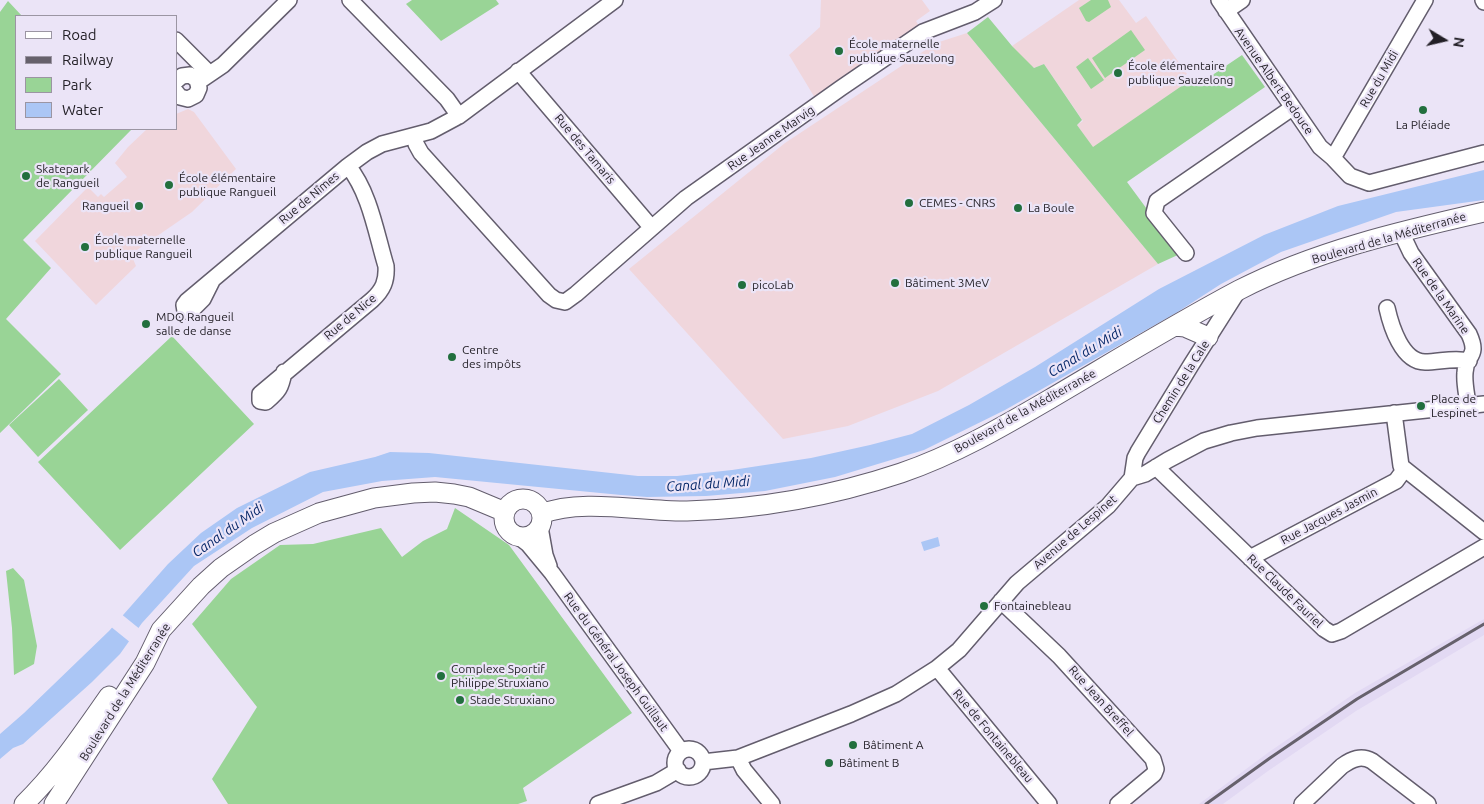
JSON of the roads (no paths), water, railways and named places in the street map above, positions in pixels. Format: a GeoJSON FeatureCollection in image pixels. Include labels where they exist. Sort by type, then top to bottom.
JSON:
{"type":"FeatureCollection","features":[{"type":"Feature","properties":{"kind":"main road","name":"Boulevard de la Méditerranée"},"geometry":{"type":"LineString","coordinates":[[541,520],[579,507],[600,506],[687,511],[754,506],[819,496],[902,472],[994,432],[1239,290],[1288,267],[1401,232],[1484,212]]}},
{"type":"Feature","properties":{"kind":"main road"},"geometry":{"type":"LineString","coordinates":[[1176,326],[1185,327],[1208,337]]}},
{"type":"Feature","properties":{"kind":"main road","name":"Boulevard de la Méditerranée"},"geometry":{"type":"LineString","coordinates":[[54,804],[145,663],[161,630],[201,586],[221,568],[268,537],[319,513],[374,498],[435,492],[469,497],[505,512]]}},
{"type":"Feature","properties":{"kind":"main road"},"geometry":{"type":"LineString","coordinates":[[522,499],[536,504],[541,520],[529,536],[519,537],[508,530],[504,518],[505,512],[512,503],[522,499]]}},
{"type":"Feature","properties":{"kind":"main road"},"geometry":{"type":"LineString","coordinates":[[24,804],[45,782],[68,753],[161,630]]}},
{"type":"Feature","properties":{"kind":"street"},"geometry":{"type":"LineString","coordinates":[[178,94],[184,99],[192,98],[198,92],[204,78],[223,65],[289,0]]}},
{"type":"Feature","properties":{"kind":"street"},"geometry":{"type":"LineString","coordinates":[[350,0],[447,99],[459,116]]}},
{"type":"Feature","properties":{"kind":"street","name":"Rue de Nîmes"},"geometry":{"type":"LineString","coordinates":[[213,279],[366,152],[382,144],[415,137],[431,131],[459,116],[615,0]]}},
{"type":"Feature","properties":{"kind":"street","name":"Rue Jeanne Marvig"},"geometry":{"type":"LineString","coordinates":[[415,137],[416,144],[421,153],[548,295],[556,300],[565,302],[686,198],[841,88],[923,32],[972,6],[994,0]]}},
{"type":"Feature","properties":{"kind":"street"},"geometry":{"type":"LineString","coordinates":[[1222,5],[1242,0]]}},
{"type":"Feature","properties":{"kind":"street","name":"Rue du Midi"},"geometry":{"type":"LineString","coordinates":[[1333,158],[1425,0]]}},
{"type":"Feature","properties":{"kind":"street","name":"Avenue Albert Bedouce"},"geometry":{"type":"LineString","coordinates":[[1222,5],[1320,147],[1350,176],[1369,183],[1484,153]]}},
{"type":"Feature","properties":{"kind":"street"},"geometry":{"type":"LineString","coordinates":[[178,43],[204,78]]}},
{"type":"Feature","properties":{"kind":"street","name":"Rue des Tamaris"},"geometry":{"type":"LineString","coordinates":[[518,71],[651,227]]}},
{"type":"Feature","properties":{"kind":"street"},"geometry":{"type":"LineString","coordinates":[[178,79],[182,76],[190,75],[204,78]]}},
{"type":"Feature","properties":{"kind":"street"},"geometry":{"type":"LineString","coordinates":[[1186,253],[1154,213],[1157,201],[1292,108]]}},
{"type":"Feature","properties":{"kind":"street","name":"Rue de Nice"},"geometry":{"type":"LineString","coordinates":[[284,372],[372,300],[385,283],[387,275],[386,266],[368,204],[356,176],[348,166]]}},
{"type":"Feature","properties":{"kind":"street","name":"Rue de la Marine"},"geometry":{"type":"LineString","coordinates":[[1401,232],[1411,253],[1469,334],[1474,351],[1469,361]]}},
{"type":"Feature","properties":{"kind":"street","name":"Chemin de la Cale"},"geometry":{"type":"LineString","coordinates":[[1132,478],[1135,458],[1138,452],[1239,290]]}},
{"type":"Feature","properties":{"kind":"street"},"geometry":{"type":"LineString","coordinates":[[1387,308],[1403,350],[1413,360],[1424,362],[1460,359],[1469,361],[1464,375],[1468,406]]}},
{"type":"Feature","properties":{"kind":"street","name":"Avenue de Lespinet"},"geometry":{"type":"LineString","coordinates":[[704,762],[738,758],[851,714],[896,694],[937,668],[959,650],[1026,574],[1108,506],[1132,478],[1145,474],[1204,442],[1231,433],[1257,428],[1484,404]]}},
{"type":"Feature","properties":{"kind":"street"},"geometry":{"type":"LineString","coordinates":[[1394,413],[1399,462],[1404,470],[1484,532]]}},
{"type":"Feature","properties":{"kind":"street","name":"Rue Claude Fauriel"},"geometry":{"type":"LineString","coordinates":[[1156,467],[1324,629],[1332,634],[1341,631],[1484,547]]}},
{"type":"Feature","properties":{"kind":"street","name":"Rue Jacques Jasmin"},"geometry":{"type":"LineString","coordinates":[[1250,558],[1396,480],[1404,470]]}},
{"type":"Feature","properties":{"kind":"street","name":"Rue du Général Joseph Guillaut"},"geometry":{"type":"LineString","coordinates":[[541,520],[545,556],[552,572]]}},
{"type":"Feature","properties":{"kind":"street","name":"Rue du Général Joseph Guillaut"},"geometry":{"type":"LineString","coordinates":[[519,537],[528,544],[552,572],[682,751]]}},
{"type":"Feature","properties":{"kind":"street","name":"Rue Jean Breffel"},"geometry":{"type":"LineString","coordinates":[[1001,602],[1060,656],[1153,759],[1156,768],[1154,774],[1118,804]]}},
{"type":"Feature","properties":{"kind":"street","name":"Rue de Fontainebleau"},"geometry":{"type":"LineString","coordinates":[[937,668],[1049,804]]}},
{"type":"Feature","properties":{"kind":"street"},"geometry":{"type":"LineString","coordinates":[[691,749],[700,754],[704,762],[701,770],[695,776],[687,776],[678,770],[676,760],[682,751],[691,749]]}},
{"type":"Feature","properties":{"kind":"street"},"geometry":{"type":"LineString","coordinates":[[738,758],[744,770],[772,804]]}},
{"type":"Feature","properties":{"kind":"street"},"geometry":{"type":"LineString","coordinates":[[1302,804],[1342,766],[1356,758],[1367,758],[1428,804]]}},
{"type":"Feature","properties":{"kind":"street"},"geometry":{"type":"LineString","coordinates":[[598,804],[656,783],[678,770]]}},
{"type":"Feature","properties":{"kind":"water","name":"Canal du Midi"},"geometry":{"type":"Polygon","coordinates":[[[1484,170],[1484,200],[1396,212],[1281,252],[1221,284],[1176,313],[1005,410],[924,450],[835,477],[765,491],[706,496],[647,497],[435,477],[382,481],[323,492],[252,528],[194,566],[142,623],[120,654],[92,682],[23,744],[13,748],[0,759],[0,734],[109,631],[168,564],[201,533],[237,508],[310,472],[390,452],[429,453],[638,476],[677,476],[811,458],[870,445],[912,434],[969,405],[1035,367],[1159,289],[1264,235],[1338,206],[1484,170]]]}},
{"type":"Feature","properties":{"kind":"water"},"geometry":{"type":"Polygon","coordinates":[[[938,537],[940,546],[924,551],[921,542],[938,537]]]}},
{"type":"Feature","properties":{"kind":"railway"},"geometry":{"type":"LineString","coordinates":[[1206,804],[1357,699],[1484,624]]}},
{"type":"Feature","properties":{"kind":"place","name":"École maternelle publique Sauzelong"},"geometry":{"type":"Point","coordinates":[839,51]}},
{"type":"Feature","properties":{"kind":"place","name":"École élémentaire publique Sauzelong"},"geometry":{"type":"Point","coordinates":[1118,73]}},
{"type":"Feature","properties":{"kind":"place","name":"La Pléiade"},"geometry":{"type":"Point","coordinates":[1423,110]}},
{"type":"Feature","properties":{"kind":"place","name":"Skatepark de Rangueil"},"geometry":{"type":"Point","coordinates":[26,176]}},
{"type":"Feature","properties":{"kind":"place","name":"École élémentaire publique Rangueil"},"geometry":{"type":"Point","coordinates":[169,185]}},
{"type":"Feature","properties":{"kind":"place","name":"CEMES - CNRS"},"geometry":{"type":"Point","coordinates":[909,203]}},
{"type":"Feature","properties":{"kind":"place","name":"Rangueil"},"geometry":{"type":"Point","coordinates":[139,206]}},
{"type":"Feature","properties":{"kind":"place","name":"La Boule"},"geometry":{"type":"Point","coordinates":[1018,208]}},
{"type":"Feature","properties":{"kind":"place","name":"École maternelle publique Rangueil"},"geometry":{"type":"Point","coordinates":[85,247]}},
{"type":"Feature","properties":{"kind":"place","name":"Bâtiment 3MeV"},"geometry":{"type":"Point","coordinates":[895,283]}},
{"type":"Feature","properties":{"kind":"place","name":"picoLab"},"geometry":{"type":"Point","coordinates":[742,285]}},
{"type":"Feature","properties":{"kind":"place","name":"MDQ Rangueil salle de danse"},"geometry":{"type":"Point","coordinates":[146,324]}},
{"type":"Feature","properties":{"kind":"place","name":"Centre des impôts"},"geometry":{"type":"Point","coordinates":[452,357]}},
{"type":"Feature","properties":{"kind":"place","name":"Place de Lespinet"},"geometry":{"type":"Point","coordinates":[1421,406]}},
{"type":"Feature","properties":{"kind":"place","name":"Fontainebleau"},"geometry":{"type":"Point","coordinates":[984,606]}},
{"type":"Feature","properties":{"kind":"place","name":"Complexe Sportif Philippe Struxiano"},"geometry":{"type":"Point","coordinates":[441,676]}},
{"type":"Feature","properties":{"kind":"place","name":"Stade Struxiano"},"geometry":{"type":"Point","coordinates":[460,700]}},
{"type":"Feature","properties":{"kind":"place","name":"Bâtiment A"},"geometry":{"type":"Point","coordinates":[853,745]}},
{"type":"Feature","properties":{"kind":"place","name":"Bâtiment B"},"geometry":{"type":"Point","coordinates":[829,763]}}]}
